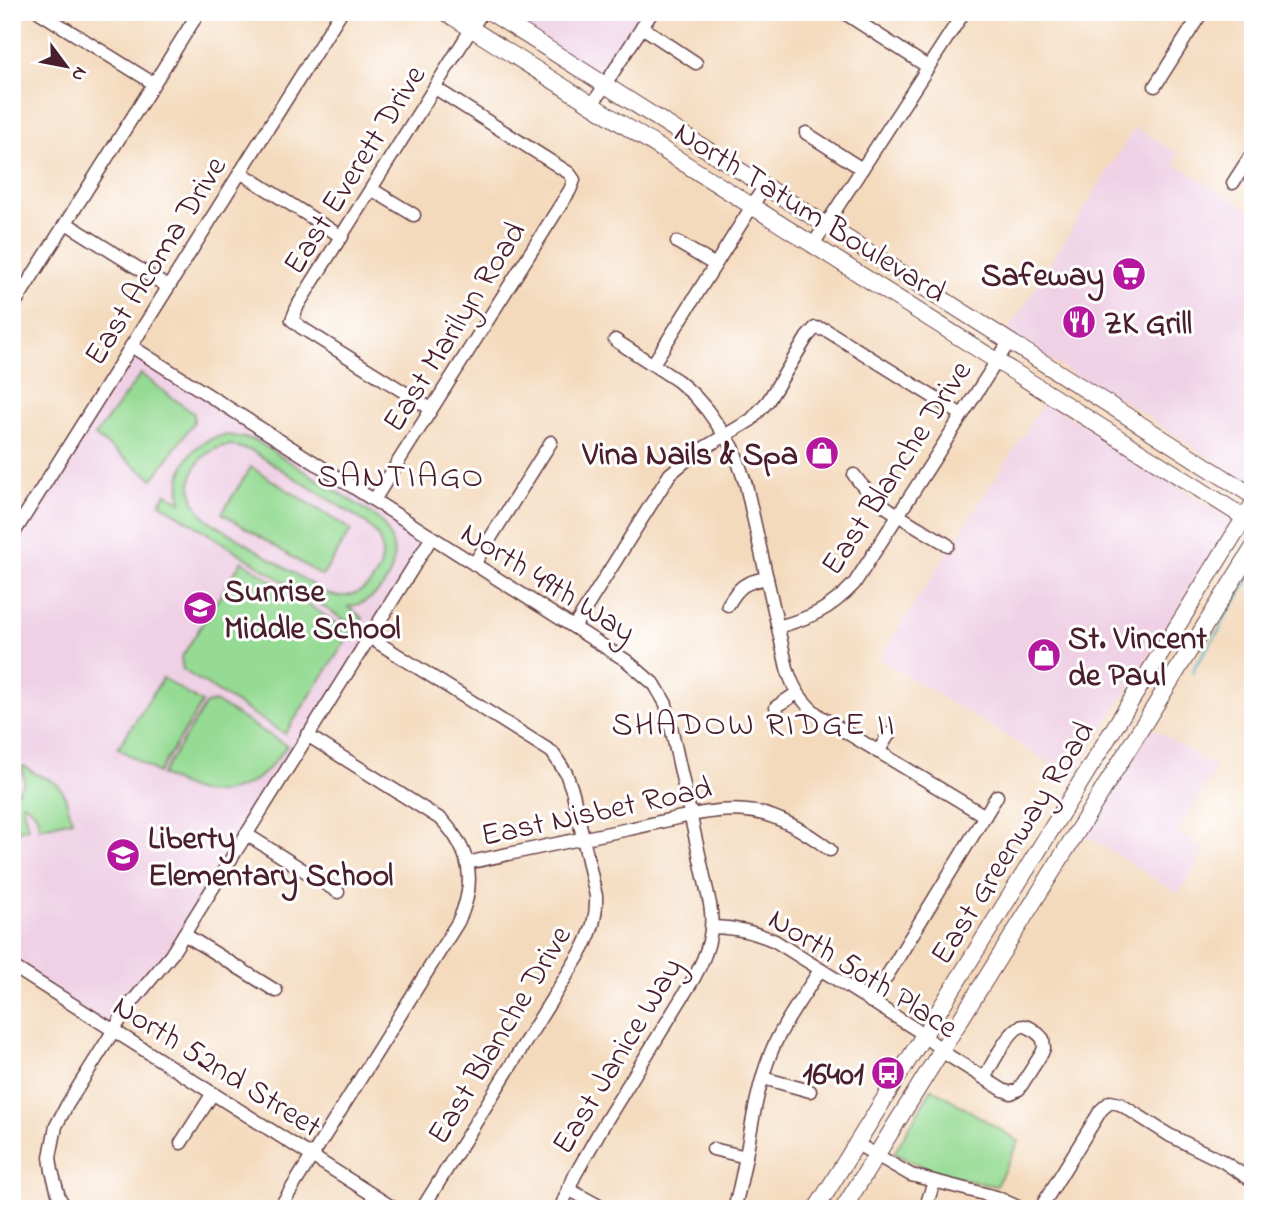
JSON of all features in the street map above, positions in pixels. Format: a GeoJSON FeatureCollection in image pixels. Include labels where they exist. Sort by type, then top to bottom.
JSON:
{"type":"FeatureCollection","features":[{"type":"Feature","properties":{"kind":"main road","name":"North Tatum Boulevard"},"geometry":{"type":"LineString","coordinates":[[445,12],[1135,449],[1250,515]]}},
{"type":"Feature","properties":{"kind":"main road","name":"North Tatum Boulevard"},"geometry":{"type":"LineString","coordinates":[[490,12],[1253,496]]}},
{"type":"Feature","properties":{"kind":"main road"},"geometry":{"type":"LineString","coordinates":[[864,278],[885,283],[928,303],[935,302],[939,297]]}},
{"type":"Feature","properties":{"kind":"main road"},"geometry":{"type":"LineString","coordinates":[[996,361],[1018,365],[1084,407],[1097,408],[1106,403]]}},
{"type":"Feature","properties":{"kind":"main road"},"geometry":{"type":"LineString","coordinates":[[1106,403],[1103,413],[1105,418],[1135,449],[1151,444],[1188,466],[1221,476]]}},
{"type":"Feature","properties":{"kind":"main road","name":"East Greenway Road"},"geometry":{"type":"LineString","coordinates":[[816,1209],[1250,515]]}},
{"type":"Feature","properties":{"kind":"main road","name":"East Greenway Road"},"geometry":{"type":"LineString","coordinates":[[843,1209],[1253,548]]}},
{"type":"Feature","properties":{"kind":"street"},"geometry":{"type":"LineString","coordinates":[[39,12],[153,83]]}},
{"type":"Feature","properties":{"kind":"street"},"geometry":{"type":"LineString","coordinates":[[12,308],[198,12]]}},
{"type":"Feature","properties":{"kind":"street","name":"East Acoma Drive"},"geometry":{"type":"LineString","coordinates":[[12,536],[341,12]]}},
{"type":"Feature","properties":{"kind":"street","name":"East Everett Drive"},"geometry":{"type":"LineString","coordinates":[[431,409],[292,320],[298,305],[482,12]]}},
{"type":"Feature","properties":{"kind":"street"},"geometry":{"type":"LineString","coordinates":[[592,105],[652,12]]}},
{"type":"Feature","properties":{"kind":"street"},"geometry":{"type":"LineString","coordinates":[[843,12],[929,67]]}},
{"type":"Feature","properties":{"kind":"street"},"geometry":{"type":"LineString","coordinates":[[812,246],[964,12]]}},
{"type":"Feature","properties":{"kind":"street"},"geometry":{"type":"LineString","coordinates":[[1155,86],[1202,12]]}},
{"type":"Feature","properties":{"kind":"street"},"geometry":{"type":"LineString","coordinates":[[642,27],[696,62]]}},
{"type":"Feature","properties":{"kind":"street","name":"East Marilyn Road"},"geometry":{"type":"LineString","coordinates":[[374,500],[574,180],[569,173],[435,88]]}},
{"type":"Feature","properties":{"kind":"street"},"geometry":{"type":"LineString","coordinates":[[806,133],[862,169]]}},
{"type":"Feature","properties":{"kind":"street"},"geometry":{"type":"LineString","coordinates":[[1233,183],[1253,152]]}},
{"type":"Feature","properties":{"kind":"street"},"geometry":{"type":"LineString","coordinates":[[240,172],[342,237]]}},
{"type":"Feature","properties":{"kind":"street"},"geometry":{"type":"LineString","coordinates":[[653,364],[764,187]]}},
{"type":"Feature","properties":{"kind":"street"},"geometry":{"type":"LineString","coordinates":[[372,189],[414,215]]}},
{"type":"Feature","properties":{"kind":"street"},"geometry":{"type":"LineString","coordinates":[[66,223],[168,287]]}},
{"type":"Feature","properties":{"kind":"street"},"geometry":{"type":"LineString","coordinates":[[677,242],[715,265]]}},
{"type":"Feature","properties":{"kind":"street"},"geometry":{"type":"LineString","coordinates":[[574,627],[670,474],[694,454],[751,420],[768,401],[807,337],[816,328],[826,330],[962,415]]}},
{"type":"Feature","properties":{"kind":"street"},"geometry":{"type":"LineString","coordinates":[[615,340],[678,381],[694,395],[708,410],[733,447],[746,485],[790,680],[797,694],[812,711],[985,816]]}},
{"type":"Feature","properties":{"kind":"street","name":"East Blanche Drive"},"geometry":{"type":"LineString","coordinates":[[778,627],[811,617],[843,596],[854,584],[1009,342]]}},
{"type":"Feature","properties":{"kind":"street","name":"North 49th Way"},"geometry":{"type":"LineString","coordinates":[[131,346],[627,661],[655,685],[666,704],[710,904],[712,927]]}},
{"type":"Feature","properties":{"kind":"street"},"geometry":{"type":"LineString","coordinates":[[474,565],[551,442]]}},
{"type":"Feature","properties":{"kind":"street"},"geometry":{"type":"LineString","coordinates":[[854,475],[862,487],[877,500],[948,545]]}},
{"type":"Feature","properties":{"kind":"street"},"geometry":{"type":"LineString","coordinates":[[66,1209],[59,1197],[50,1157],[55,1126],[133,1001],[158,972],[184,934],[432,537]]}},
{"type":"Feature","properties":{"kind":"street"},"geometry":{"type":"LineString","coordinates":[[728,605],[742,585],[767,578]]}},
{"type":"Feature","properties":{"kind":"street","name":"East Blanche Drive"},"geometry":{"type":"LineString","coordinates":[[369,637],[552,752],[566,773],[576,805],[596,896],[597,911],[591,934],[422,1209]]}},
{"type":"Feature","properties":{"kind":"street"},"geometry":{"type":"LineString","coordinates":[[776,707],[797,694]]}},
{"type":"Feature","properties":{"kind":"street"},"geometry":{"type":"LineString","coordinates":[[878,752],[889,734]]}},
{"type":"Feature","properties":{"kind":"street"},"geometry":{"type":"LineString","coordinates":[[307,735],[442,820],[458,840],[467,863]]}},
{"type":"Feature","properties":{"kind":"street"},"geometry":{"type":"LineString","coordinates":[[872,1002],[997,796]]}},
{"type":"Feature","properties":{"kind":"street","name":"East Nisbet Road"},"geometry":{"type":"LineString","coordinates":[[279,1209],[465,908],[469,891],[467,863],[731,809],[777,817],[830,850]]}},
{"type":"Feature","properties":{"kind":"street"},"geometry":{"type":"LineString","coordinates":[[246,834],[338,892]]}},
{"type":"Feature","properties":{"kind":"street","name":"North 50th Place"},"geometry":{"type":"LineString","coordinates":[[712,927],[754,932],[775,942],[872,1002],[949,1056],[1003,1090],[1010,1093],[1019,1089],[1042,1053],[1043,1039],[1027,1027],[1014,1030],[985,1078]]}},
{"type":"Feature","properties":{"kind":"street","name":"East Janice Way"},"geometry":{"type":"LineString","coordinates":[[560,1209],[568,1189],[629,1082],[703,962],[712,927]]}},
{"type":"Feature","properties":{"kind":"street"},"geometry":{"type":"LineString","coordinates":[[184,934],[276,991]]}},
{"type":"Feature","properties":{"kind":"street","name":"North 52nd Street"},"geometry":{"type":"LineString","coordinates":[[13,969],[395,1209]]}},
{"type":"Feature","properties":{"kind":"street"},"geometry":{"type":"LineString","coordinates":[[734,1209],[771,1053],[820,970]]}},
{"type":"Feature","properties":{"kind":"street"},"geometry":{"type":"LineString","coordinates":[[763,1078],[810,1091]]}},
{"type":"Feature","properties":{"kind":"street"},"geometry":{"type":"LineString","coordinates":[[181,1143],[213,1093]]}},
{"type":"Feature","properties":{"kind":"street"},"geometry":{"type":"LineString","coordinates":[[1040,1209],[1101,1111],[1110,1102],[1120,1104],[1169,1135],[1222,1161],[1253,1181]]}},
{"type":"Feature","properties":{"kind":"street"},"geometry":{"type":"LineString","coordinates":[[857,1143],[911,1175],[978,1191],[1022,1209]]}},
{"type":"Feature","properties":{"kind":"street"},"geometry":{"type":"LineString","coordinates":[[713,1149],[746,1157]]}},
{"type":"Feature","properties":{"kind":"street"},"geometry":{"type":"LineString","coordinates":[[925,1209],[934,1182]]}},
{"type":"Feature","properties":{"kind":"street"},"geometry":{"type":"LineString","coordinates":[[568,1189],[605,1209]]}},
{"type":"Feature","properties":{"kind":"shaded area"},"geometry":{"type":"Polygon","coordinates":[[[501,12],[643,12],[603,72],[598,74],[501,12]]]}},
{"type":"Feature","properties":{"kind":"shaded area"},"geometry":{"type":"Polygon","coordinates":[[[1135,127],[1179,154],[1174,163],[1253,212],[1253,487],[1118,397],[1102,392],[1007,333],[1135,127]]]}},
{"type":"Feature","properties":{"kind":"shaded area","name":"Sunrise Middle School"},"geometry":{"type":"Polygon","coordinates":[[[131,346],[432,537],[171,955],[114,1030],[12,966],[12,536],[131,346]]]}},
{"type":"Feature","properties":{"kind":"shaded area"},"geometry":{"type":"Polygon","coordinates":[[[1045,401],[1232,521],[1073,777],[879,659],[1045,401]]]}},
{"type":"Feature","properties":{"kind":"shaded area"},"geometry":{"type":"Polygon","coordinates":[[[1152,728],[1217,768],[1177,832],[1205,850],[1178,894],[1085,835],[1152,728]]]}},
{"type":"Feature","properties":{"kind":"green space"},"geometry":{"type":"Polygon","coordinates":[[[141,374],[194,414],[194,422],[153,479],[95,436],[141,374]]]}},
{"type":"Feature","properties":{"kind":"green space"},"geometry":{"type":"Polygon","coordinates":[[[227,435],[255,440],[369,512],[382,524],[390,537],[392,567],[387,581],[377,593],[364,602],[348,607],[363,618],[357,628],[160,503],[166,493],[181,502],[183,467],[195,449],[214,438],[227,435]],[[230,445],[215,449],[204,456],[196,466],[191,489],[194,502],[202,513],[213,523],[328,594],[348,596],[367,586],[379,569],[382,559],[382,548],[373,530],[252,451],[230,445]]]}},
{"type":"Feature","properties":{"kind":"green space"},"geometry":{"type":"Polygon","coordinates":[[[251,467],[351,530],[322,576],[222,513],[251,467]]]}},
{"type":"Feature","properties":{"kind":"green space"},"geometry":{"type":"Polygon","coordinates":[[[242,561],[351,633],[285,734],[183,670],[181,658],[242,561]]]}},
{"type":"Feature","properties":{"kind":"green space"},"geometry":{"type":"Polygon","coordinates":[[[163,678],[202,703],[158,773],[118,748],[163,678]]]}},
{"type":"Feature","properties":{"kind":"green space"},"geometry":{"type":"Polygon","coordinates":[[[216,702],[287,746],[266,771],[251,783],[233,790],[204,793],[161,775],[206,704],[216,702]]]}},
{"type":"Feature","properties":{"kind":"green space"},"geometry":{"type":"Polygon","coordinates":[[[24,766],[59,786],[72,820],[39,828],[35,812],[22,803],[28,828],[12,831],[12,792],[19,791],[23,784],[24,766]]]}},
{"type":"Feature","properties":{"kind":"green space"},"geometry":{"type":"Polygon","coordinates":[[[932,1088],[1019,1141],[996,1186],[944,1174],[894,1153],[932,1088]]]}},
{"type":"Feature","properties":{"kind":"waterway"},"geometry":{"type":"LineString","coordinates":[[1193,673],[1253,574]]}},
{"type":"Feature","properties":{"kind":"place","name":"Safeway"},"geometry":{"type":"Point","coordinates":[1129,274]}},
{"type":"Feature","properties":{"kind":"place","name":"ZK Grill"},"geometry":{"type":"Point","coordinates":[1079,322]}},
{"type":"Feature","properties":{"kind":"place","name":"Vina Nails & Spa"},"geometry":{"type":"Point","coordinates":[822,453]}},
{"type":"Feature","properties":{"kind":"place","name":"Sunrise Middle School"},"geometry":{"type":"Point","coordinates":[200,608]}},
{"type":"Feature","properties":{"kind":"place","name":"St. Vincent de Paul"},"geometry":{"type":"Point","coordinates":[1044,655]}},
{"type":"Feature","properties":{"kind":"place","name":"Liberty Elementary School"},"geometry":{"type":"Point","coordinates":[123,855]}},
{"type":"Feature","properties":{"kind":"place","name":"16401"},"geometry":{"type":"Point","coordinates":[888,1073]}},
{"type":"Feature","properties":{"kind":"district","name":"SANTIAGO"},"geometry":{"type":"Point","coordinates":[401,474]}},
{"type":"Feature","properties":{"kind":"district","name":"SHADOW RIDGE II"},"geometry":{"type":"Point","coordinates":[754,722]}}]}
